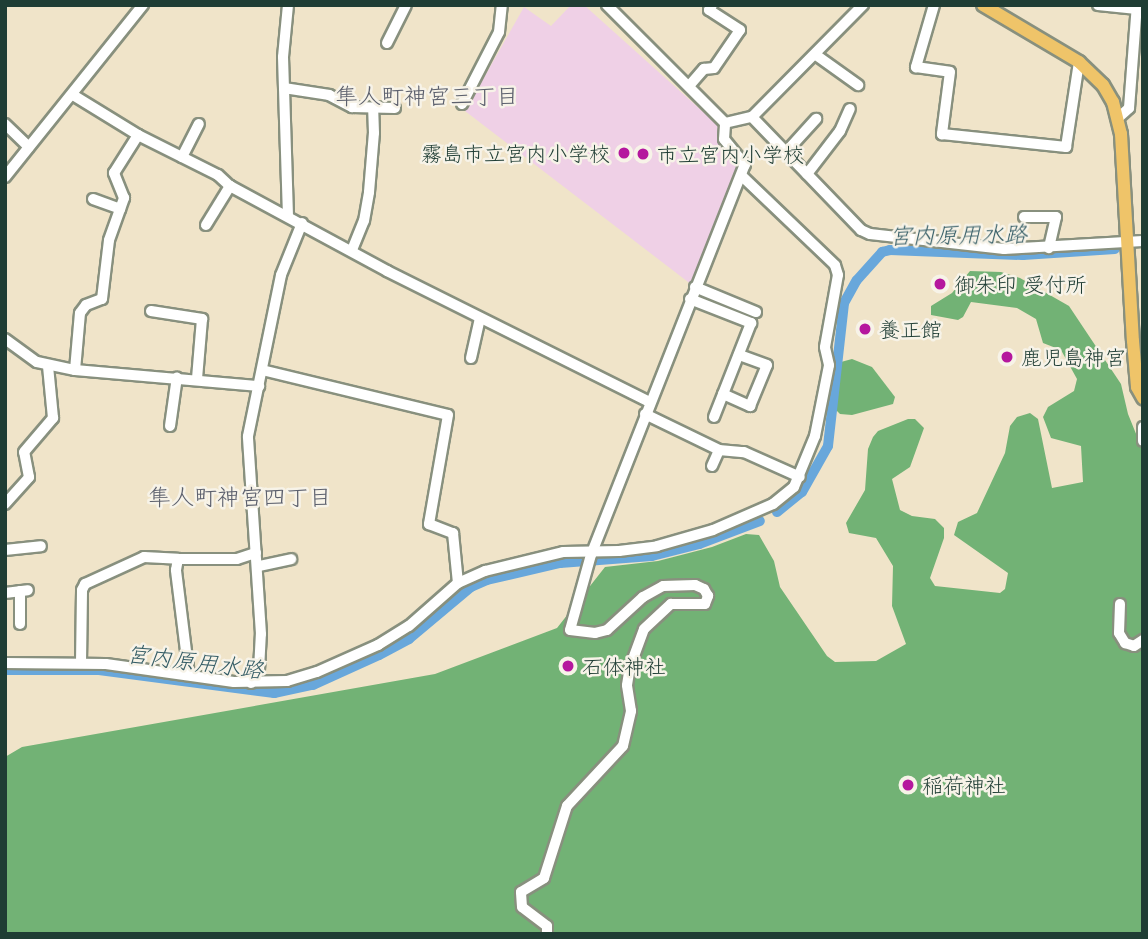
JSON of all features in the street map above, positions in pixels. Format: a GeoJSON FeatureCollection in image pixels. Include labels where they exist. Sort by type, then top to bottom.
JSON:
{"type":"FeatureCollection","features":[{"type":"Feature","properties":{"kind":"main road"},"geometry":{"type":"LineString","coordinates":[[983,5],[1079,62],[1103,85],[1118,118],[1137,387],[1143,398]]}},
{"type":"Feature","properties":{"kind":"street"},"geometry":{"type":"LineString","coordinates":[[5,177],[143,5]]}},
{"type":"Feature","properties":{"kind":"street"},"geometry":{"type":"LineString","coordinates":[[288,5],[284,88],[288,215]]}},
{"type":"Feature","properties":{"kind":"street"},"geometry":{"type":"LineString","coordinates":[[387,43],[406,5]]}},
{"type":"Feature","properties":{"kind":"street"},"geometry":{"type":"LineString","coordinates":[[462,104],[499,32],[502,5]]}},
{"type":"Feature","properties":{"kind":"street"},"geometry":{"type":"LineString","coordinates":[[547,934],[547,926],[522,907],[521,892],[544,878],[567,806],[623,746],[631,711],[627,685],[630,667],[644,629],[671,604],[705,604],[708,596],[704,589],[695,585],[663,586],[643,597],[607,630],[595,633],[570,630],[592,552],[745,165],[724,139],[725,123],[607,5]]}},
{"type":"Feature","properties":{"kind":"street"},"geometry":{"type":"LineString","coordinates":[[689,86],[705,69],[714,68],[740,30],[709,10],[712,5]]}},
{"type":"Feature","properties":{"kind":"street"},"geometry":{"type":"LineString","coordinates":[[725,123],[752,117],[863,5]]}},
{"type":"Feature","properties":{"kind":"street"},"geometry":{"type":"LineString","coordinates":[[934,5],[916,67],[950,72],[942,134],[1066,147],[1079,62]]}},
{"type":"Feature","properties":{"kind":"street"},"geometry":{"type":"LineString","coordinates":[[1098,5],[1137,7],[1138,73],[1129,108],[1118,118]]}},
{"type":"Feature","properties":{"kind":"street"},"geometry":{"type":"LineString","coordinates":[[816,55],[858,85]]}},
{"type":"Feature","properties":{"kind":"street"},"geometry":{"type":"LineString","coordinates":[[284,88],[329,95],[347,106],[395,108]]}},
{"type":"Feature","properties":{"kind":"street"},"geometry":{"type":"LineString","coordinates":[[73,95],[138,135],[218,176],[230,186],[480,318],[650,402]]}},
{"type":"Feature","properties":{"kind":"street"},"geometry":{"type":"LineString","coordinates":[[352,250],[364,221],[369,192],[374,133],[373,109]]}},
{"type":"Feature","properties":{"kind":"street"},"geometry":{"type":"LineString","coordinates":[[807,174],[840,131],[850,109]]}},
{"type":"Feature","properties":{"kind":"street"},"geometry":{"type":"LineString","coordinates":[[752,117],[861,230],[870,234],[981,247],[1049,248],[1143,241]]}},
{"type":"Feature","properties":{"kind":"street"},"geometry":{"type":"LineString","coordinates":[[786,152],[816,119]]}},
{"type":"Feature","properties":{"kind":"street"},"geometry":{"type":"LineString","coordinates":[[5,124],[29,147]]}},
{"type":"Feature","properties":{"kind":"street"},"geometry":{"type":"LineString","coordinates":[[182,157],[199,124]]}},
{"type":"Feature","properties":{"kind":"street"},"geometry":{"type":"LineString","coordinates":[[75,370],[80,313],[86,305],[102,299],[109,240],[124,191],[114,173],[138,135]]}},
{"type":"Feature","properties":{"kind":"street"},"geometry":{"type":"LineString","coordinates":[[5,663],[81,663],[251,683],[277,683],[302,677],[366,651],[409,626],[458,583],[511,564],[563,552],[640,550],[713,530],[773,504],[789,493],[800,477],[815,436],[829,365],[825,347],[838,275],[835,265],[742,176]]}},
{"type":"Feature","properties":{"kind":"street"},"geometry":{"type":"LineString","coordinates":[[206,225],[230,186]]}},
{"type":"Feature","properties":{"kind":"street"},"geometry":{"type":"LineString","coordinates":[[93,199],[120,209]]}},
{"type":"Feature","properties":{"kind":"street"},"geometry":{"type":"LineString","coordinates":[[1024,217],[1056,217],[1049,248]]}},
{"type":"Feature","properties":{"kind":"street"},"geometry":{"type":"LineString","coordinates":[[251,683],[258,672],[260,661],[258,566],[248,436],[283,266],[302,223]]}},
{"type":"Feature","properties":{"kind":"street"},"geometry":{"type":"LineString","coordinates":[[695,287],[756,312]]}},
{"type":"Feature","properties":{"kind":"street"},"geometry":{"type":"LineString","coordinates":[[691,299],[751,323],[714,416]]}},
{"type":"Feature","properties":{"kind":"street"},"geometry":{"type":"LineString","coordinates":[[151,311],[202,319],[197,378]]}},
{"type":"Feature","properties":{"kind":"street"},"geometry":{"type":"LineString","coordinates":[[471,358],[480,318]]}},
{"type":"Feature","properties":{"kind":"street"},"geometry":{"type":"LineString","coordinates":[[5,339],[32,359],[48,366],[197,378],[259,386]]}},
{"type":"Feature","properties":{"kind":"street"},"geometry":{"type":"LineString","coordinates":[[723,394],[750,405],[766,365],[738,355]]}},
{"type":"Feature","properties":{"kind":"street"},"geometry":{"type":"LineString","coordinates":[[5,504],[29,477],[24,452],[53,418],[48,366]]}},
{"type":"Feature","properties":{"kind":"street"},"geometry":{"type":"LineString","coordinates":[[262,370],[448,415],[429,524],[453,533],[458,583]]}},
{"type":"Feature","properties":{"kind":"street"},"geometry":{"type":"LineString","coordinates":[[170,426],[177,377]]}},
{"type":"Feature","properties":{"kind":"street"},"geometry":{"type":"LineString","coordinates":[[645,414],[719,450],[744,452],[800,477]]}},
{"type":"Feature","properties":{"kind":"street"},"geometry":{"type":"LineString","coordinates":[[1143,427],[1143,441]]}},
{"type":"Feature","properties":{"kind":"street"},"geometry":{"type":"LineString","coordinates":[[712,466],[719,450]]}},
{"type":"Feature","properties":{"kind":"street"},"geometry":{"type":"LineString","coordinates":[[5,550],[41,546]]}},
{"type":"Feature","properties":{"kind":"street"},"geometry":{"type":"LineString","coordinates":[[81,663],[82,590],[85,584],[144,557],[237,559],[256,554]]}},
{"type":"Feature","properties":{"kind":"street"},"geometry":{"type":"LineString","coordinates":[[178,559],[189,675]]}},
{"type":"Feature","properties":{"kind":"street"},"geometry":{"type":"LineString","coordinates":[[258,566],[291,559]]}},
{"type":"Feature","properties":{"kind":"street"},"geometry":{"type":"LineString","coordinates":[[5,593],[24,591],[20,624]]}},
{"type":"Feature","properties":{"kind":"street"},"geometry":{"type":"LineString","coordinates":[[1120,604],[1119,633],[1125,643],[1135,646],[1143,640]]}},
{"type":"Feature","properties":{"kind":"shaded area","name":"霧島市立宮内小学校"},"geometry":{"type":"Polygon","coordinates":[[[571,5],[584,5],[721,128],[718,138],[738,168],[692,285],[465,111],[524,7],[551,26],[571,5]]]}},
{"type":"Feature","properties":{"kind":"green space"},"geometry":{"type":"Polygon","coordinates":[[[970,271],[1001,272],[1020,278],[1069,306],[1121,384],[1128,414],[1143,451],[1143,934],[5,934],[5,757],[22,747],[435,674],[557,628],[605,567],[658,561],[712,547],[746,534],[759,535],[774,561],[780,587],[827,656],[835,662],[876,661],[906,644],[892,606],[893,566],[876,538],[849,533],[846,523],[865,490],[868,449],[873,437],[878,431],[908,419],[915,419],[924,428],[910,467],[892,479],[900,510],[912,516],[935,519],[944,528],[944,538],[930,578],[935,586],[1000,593],[1005,589],[1008,573],[954,535],[958,522],[977,513],[1005,453],[1010,426],[1017,417],[1030,413],[1038,419],[1052,488],[1083,482],[1081,446],[1051,438],[1043,417],[1048,407],[1074,391],[1077,379],[1061,350],[1043,343],[1036,319],[1017,308],[971,302],[963,317],[958,320],[931,315],[931,306],[952,293],[970,271]]]}},
{"type":"Feature","properties":{"kind":"green space"},"geometry":{"type":"Polygon","coordinates":[[[852,359],[872,367],[895,397],[893,404],[852,415],[840,414],[835,409],[841,362],[852,359]]]}},
{"type":"Feature","properties":{"kind":"waterway","name":"宮内原用水路"},"geometry":{"type":"LineString","coordinates":[[777,512],[802,492],[828,446],[844,303],[857,280],[882,252],[890,250],[1023,255],[1115,249]]}},
{"type":"Feature","properties":{"kind":"waterway","name":"宮内原用水路"},"geometry":{"type":"LineString","coordinates":[[5,670],[99,670],[274,693],[313,685],[379,655],[409,639],[471,587],[487,580],[560,563],[652,556],[699,544],[760,521]]}},
{"type":"Feature","properties":{"kind":"place","name":"霧島市立宮内小学校"},"geometry":{"type":"Point","coordinates":[624,153]}},
{"type":"Feature","properties":{"kind":"place","name":"市立宮内小学校"},"geometry":{"type":"Point","coordinates":[643,154]}},
{"type":"Feature","properties":{"kind":"place","name":"御朱印 受付所"},"geometry":{"type":"Point","coordinates":[940,284]}},
{"type":"Feature","properties":{"kind":"place","name":"養正館"},"geometry":{"type":"Point","coordinates":[865,329]}},
{"type":"Feature","properties":{"kind":"place","name":"鹿児島神宮"},"geometry":{"type":"Point","coordinates":[1007,357]}},
{"type":"Feature","properties":{"kind":"place","name":"石体神社"},"geometry":{"type":"Point","coordinates":[568,666]}},
{"type":"Feature","properties":{"kind":"place","name":"稲荷神社"},"geometry":{"type":"Point","coordinates":[908,785]}},
{"type":"Feature","properties":{"kind":"district","name":"隼人町神宮三丁目"},"geometry":{"type":"Point","coordinates":[427,95]}},
{"type":"Feature","properties":{"kind":"district","name":"隼人町神宮四丁目"},"geometry":{"type":"Point","coordinates":[240,496]}}]}
